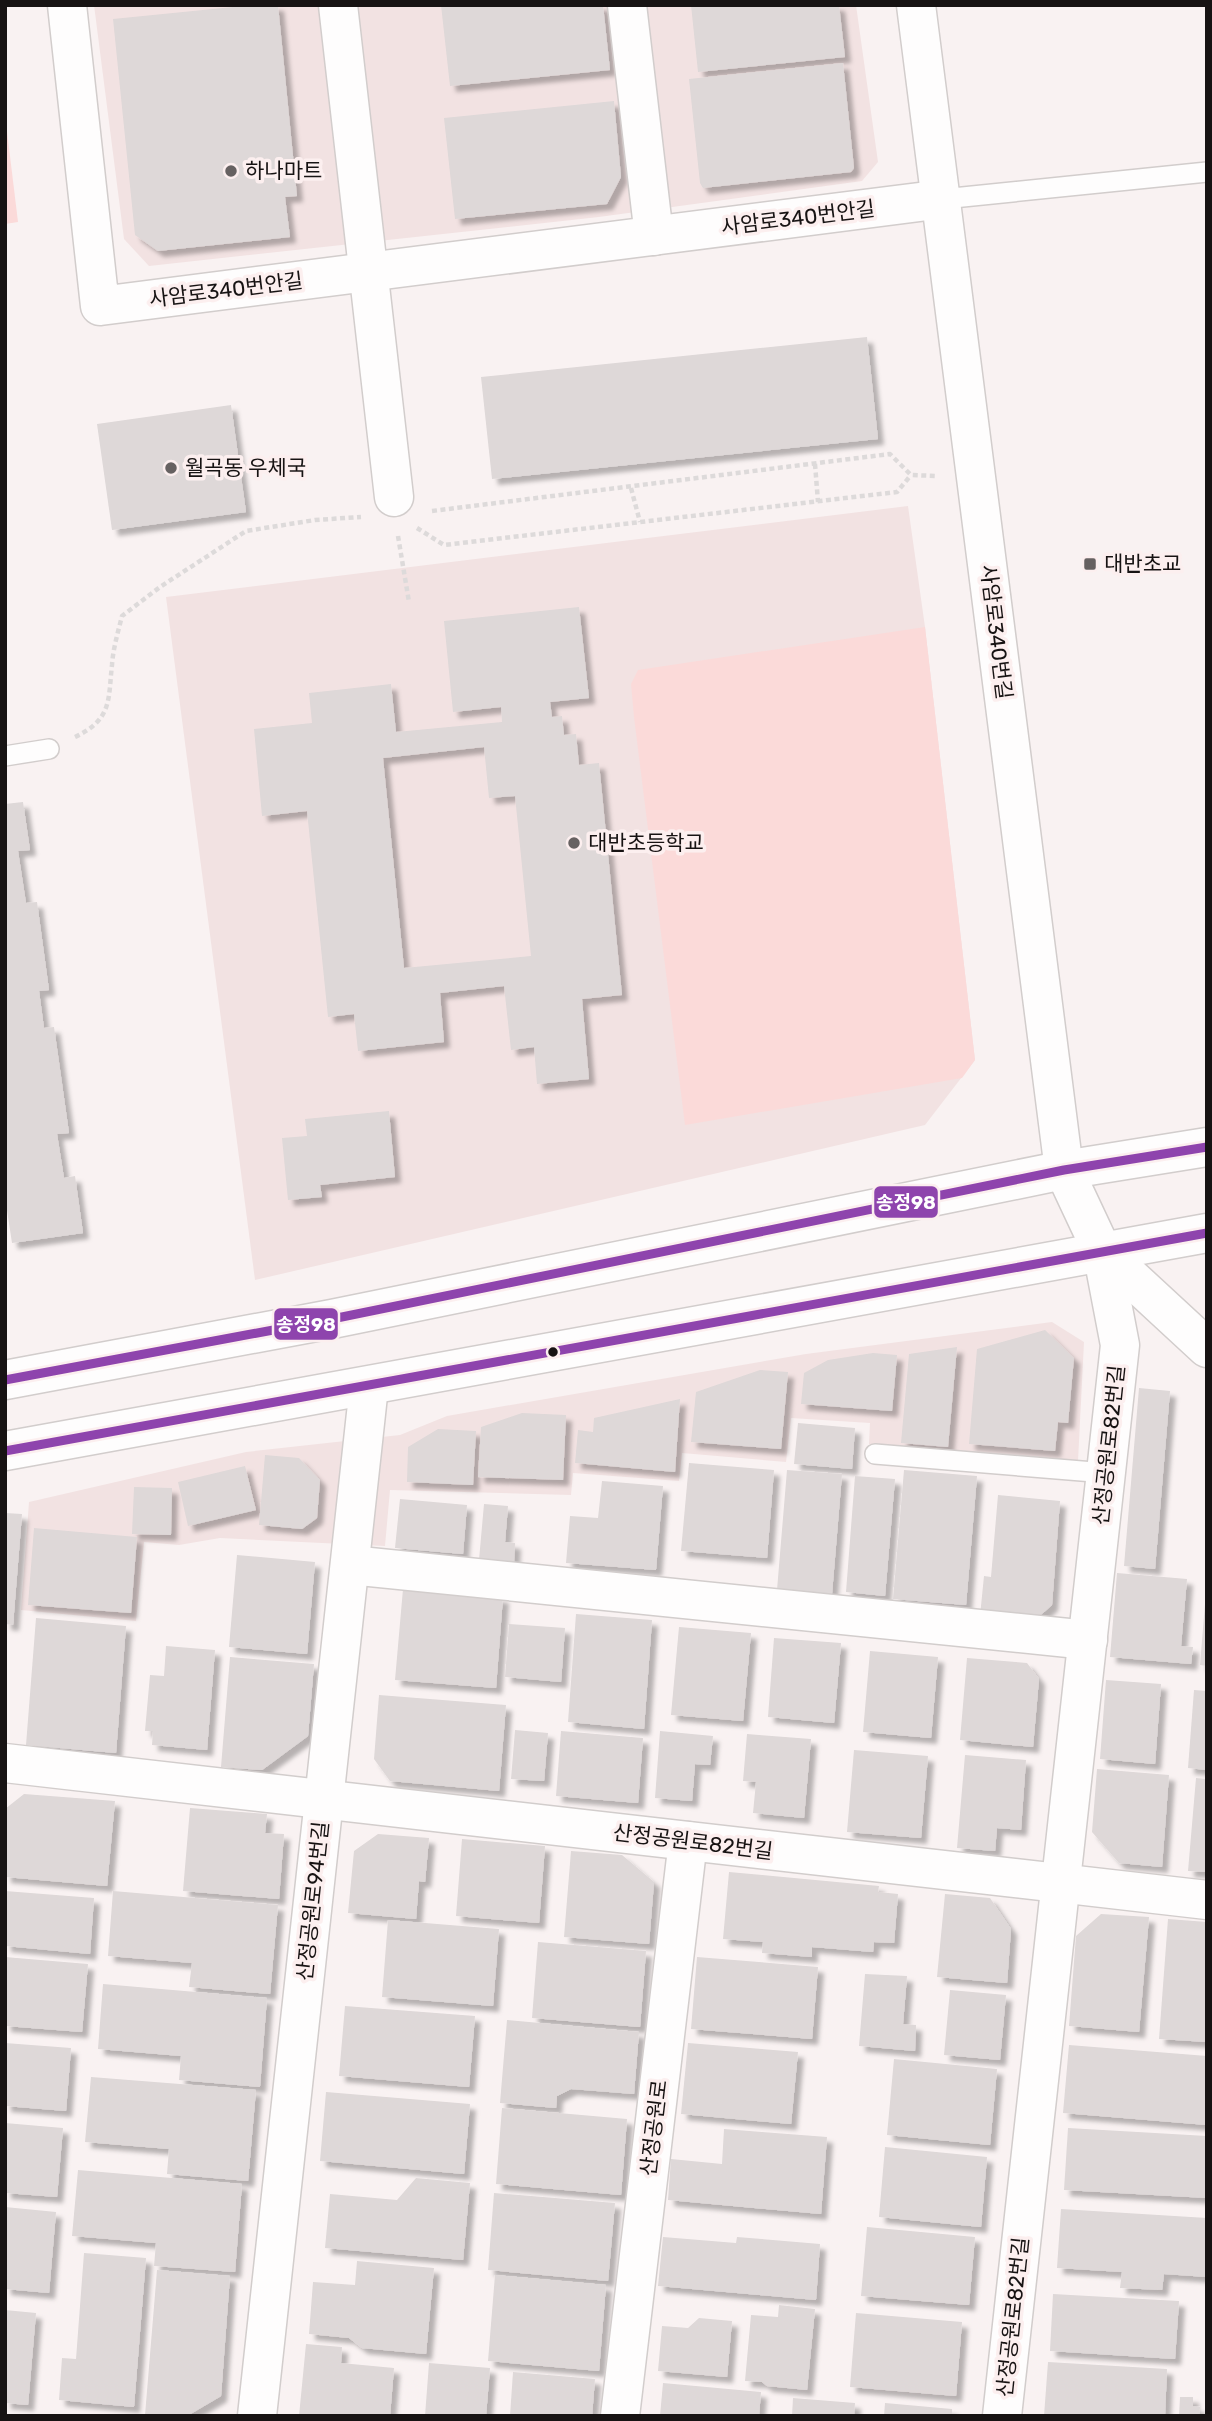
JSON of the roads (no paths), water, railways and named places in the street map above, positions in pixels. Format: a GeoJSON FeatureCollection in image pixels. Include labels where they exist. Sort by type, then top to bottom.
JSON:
{"type":"FeatureCollection","features":[{"type":"Feature","properties":{"kind":"street","name":"사암로340번안길"},"geometry":{"type":"LineString","coordinates":[[67,5],[100,306],[943,199]]}},
{"type":"Feature","properties":{"kind":"street"},"geometry":{"type":"LineString","coordinates":[[338,5],[395,506]]}},
{"type":"Feature","properties":{"kind":"street"},"geometry":{"type":"LineString","coordinates":[[627,5],[654,236]]}},
{"type":"Feature","properties":{"kind":"street","name":"사암로340번길"},"geometry":{"type":"LineString","coordinates":[[916,5],[943,199],[1064,1170],[1102,1251]]}},
{"type":"Feature","properties":{"kind":"street"},"geometry":{"type":"LineString","coordinates":[[5,1380],[332,1319],[1064,1170],[1207,1147]]}},
{"type":"Feature","properties":{"kind":"street"},"geometry":{"type":"LineString","coordinates":[[5,1451],[1207,1233]]}},
{"type":"Feature","properties":{"kind":"street"},"geometry":{"type":"LineString","coordinates":[[1102,1251],[1207,1348]]}},
{"type":"Feature","properties":{"kind":"street","name":"산정공원로82번길"},"geometry":{"type":"LineString","coordinates":[[1002,2416],[1120,1345],[1102,1251]]}},
{"type":"Feature","properties":{"kind":"street","name":"산정공원로94번길"},"geometry":{"type":"LineString","coordinates":[[257,2416],[369,1386]]}},
{"type":"Feature","properties":{"kind":"street"},"geometry":{"type":"LineString","coordinates":[[350,1565],[1088,1640]]}},
{"type":"Feature","properties":{"kind":"street","name":"산정공원로82번길"},"geometry":{"type":"LineString","coordinates":[[5,1763],[1062,1884]]}},
{"type":"Feature","properties":{"kind":"street","name":"산정공원로"},"geometry":{"type":"LineString","coordinates":[[620,2416],[688,1841]]}},
{"type":"Feature","properties":{"kind":"street"},"geometry":{"type":"LineString","coordinates":[[1062,1884],[1207,1900]]}},
{"type":"Feature","properties":{"kind":"lane"},"geometry":{"type":"LineString","coordinates":[[943,199],[1207,172]]}},
{"type":"Feature","properties":{"kind":"lane"},"geometry":{"type":"LineString","coordinates":[[5,756],[49,749]]}},
{"type":"Feature","properties":{"kind":"lane"},"geometry":{"type":"LineString","coordinates":[[875,1454],[1106,1473]]}},
{"type":"Feature","properties":{"kind":"place","name":"하나마트"},"geometry":{"type":"Point","coordinates":[231,171]}},
{"type":"Feature","properties":{"kind":"place","name":"월곡동 우체국"},"geometry":{"type":"Point","coordinates":[171,468]}},
{"type":"Feature","properties":{"kind":"place","name":"대반초교"},"geometry":{"type":"Point","coordinates":[1090,564]}},
{"type":"Feature","properties":{"kind":"place","name":"대반초등학교"},"geometry":{"type":"Point","coordinates":[574,843]}}]}
